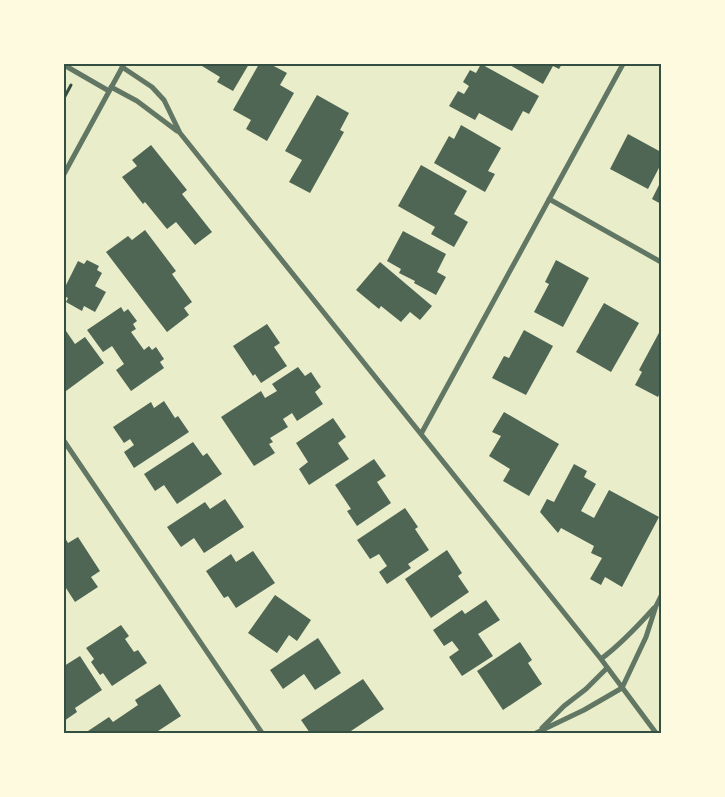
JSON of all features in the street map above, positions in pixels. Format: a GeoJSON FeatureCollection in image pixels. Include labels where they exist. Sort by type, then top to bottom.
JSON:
{"type":"FeatureCollection","features":[{"type":"Feature","properties":{"kind":"street"},"geometry":{"type":"LineString","coordinates":[[421,434],[623,64]]}},
{"type":"Feature","properties":{"kind":"street"},"geometry":{"type":"LineString","coordinates":[[64,174],[123,65],[152,87],[164,100],[180,132],[601,659],[656,733]]}},
{"type":"Feature","properties":{"kind":"street"},"geometry":{"type":"LineString","coordinates":[[64,66],[138,101],[180,132]]}},
{"type":"Feature","properties":{"kind":"street"},"geometry":{"type":"LineString","coordinates":[[549,199],[661,262]]}},
{"type":"Feature","properties":{"kind":"street"},"geometry":{"type":"LineString","coordinates":[[64,440],[262,733]]}},
{"type":"Feature","properties":{"kind":"street"},"geometry":{"type":"LineString","coordinates":[[538,733],[622,688],[646,637],[661,596]]}},
{"type":"Feature","properties":{"kind":"street"},"geometry":{"type":"LineString","coordinates":[[601,659],[634,631],[656,606]]}},
{"type":"Feature","properties":{"kind":"street"},"geometry":{"type":"LineString","coordinates":[[538,733],[564,706],[586,689],[607,668]]}},
{"type":"Feature","properties":{"kind":"building"},"geometry":{"type":"Polygon","coordinates":[[[203,64],[249,64],[233,91],[217,82],[220,77],[202,66],[203,64]]]}},
{"type":"Feature","properties":{"kind":"building"},"geometry":{"type":"Polygon","coordinates":[[[259,64],[270,64],[287,73],[280,85],[294,93],[267,141],[246,129],[251,120],[233,110],[259,64]]]}},
{"type":"Feature","properties":{"kind":"building"},"geometry":{"type":"Polygon","coordinates":[[[481,64],[539,96],[529,114],[523,111],[512,131],[479,113],[475,120],[449,106],[458,91],[464,94],[469,86],[463,82],[470,70],[476,73],[481,64]]]}},
{"type":"Feature","properties":{"kind":"building"},"geometry":{"type":"Polygon","coordinates":[[[508,64],[562,64],[559,69],[553,66],[543,84],[508,64]]]}},
{"type":"Feature","properties":{"kind":"building"},"geometry":{"type":"Polygon","coordinates":[[[317,95],[349,113],[340,130],[344,132],[310,193],[289,182],[302,160],[285,151],[317,95]]]}},
{"type":"Feature","properties":{"kind":"building"},"geometry":{"type":"Polygon","coordinates":[[[461,125],[501,148],[488,171],[495,174],[485,192],[434,163],[449,136],[454,139],[461,125]]]}},
{"type":"Feature","properties":{"kind":"building"},"geometry":{"type":"Polygon","coordinates":[[[628,134],[661,152],[661,164],[648,189],[610,169],[628,134]]]}},
{"type":"Feature","properties":{"kind":"building"},"geometry":{"type":"Polygon","coordinates":[[[151,145],[187,190],[182,194],[212,232],[195,245],[176,222],[167,229],[145,202],[143,204],[122,177],[137,166],[132,160],[151,145]]]}},
{"type":"Feature","properties":{"kind":"building"},"geometry":{"type":"Polygon","coordinates":[[[421,165],[467,191],[454,214],[468,222],[454,247],[431,234],[435,227],[398,206],[421,165]]]}},
{"type":"Feature","properties":{"kind":"building"},"geometry":{"type":"Polygon","coordinates":[[[661,181],[661,204],[652,199],[661,181]]]}},
{"type":"Feature","properties":{"kind":"building"},"geometry":{"type":"Polygon","coordinates":[[[145,230],[176,271],[172,274],[192,302],[184,308],[189,315],[167,332],[106,252],[128,236],[132,240],[145,230]]]}},
{"type":"Feature","properties":{"kind":"building"},"geometry":{"type":"Polygon","coordinates":[[[403,231],[446,254],[437,272],[446,277],[436,295],[399,273],[401,269],[387,261],[403,231]]]}},
{"type":"Feature","properties":{"kind":"building"},"geometry":{"type":"Polygon","coordinates":[[[87,260],[99,266],[97,270],[102,273],[95,286],[106,292],[95,312],[84,306],[82,311],[66,302],[68,298],[64,296],[64,289],[78,261],[84,264],[87,260]]]}},
{"type":"Feature","properties":{"kind":"building"},"geometry":{"type":"Polygon","coordinates":[[[556,260],[589,278],[563,327],[534,312],[549,284],[545,282],[556,260]]]}},
{"type":"Feature","properties":{"kind":"building"},"geometry":{"type":"Polygon","coordinates":[[[380,262],[432,306],[420,320],[410,312],[401,322],[381,306],[379,309],[356,290],[380,262]]]}},
{"type":"Feature","properties":{"kind":"building"},"geometry":{"type":"Polygon","coordinates":[[[604,303],[639,323],[611,372],[576,352],[604,303]]]}},
{"type":"Feature","properties":{"kind":"building"},"geometry":{"type":"Polygon","coordinates":[[[121,307],[124,312],[128,309],[137,321],[133,324],[136,329],[131,332],[144,350],[149,346],[152,350],[156,347],[164,359],[160,362],[164,368],[131,391],[116,370],[124,364],[112,346],[103,352],[87,330],[121,307]]]}},
{"type":"Feature","properties":{"kind":"building"},"geometry":{"type":"Polygon","coordinates":[[[267,324],[280,343],[274,347],[287,366],[261,383],[255,374],[253,376],[233,346],[267,324]]]}},
{"type":"Feature","properties":{"kind":"building"},"geometry":{"type":"Polygon","coordinates":[[[64,328],[75,344],[85,337],[104,363],[66,391],[64,389],[64,328]]]}},
{"type":"Feature","properties":{"kind":"building"},"geometry":{"type":"Polygon","coordinates":[[[661,329],[661,391],[658,397],[635,385],[642,372],[639,370],[661,329]]]}},
{"type":"Feature","properties":{"kind":"building"},"geometry":{"type":"Polygon","coordinates":[[[524,330],[553,346],[526,395],[492,378],[504,356],[509,358],[524,330]]]}},
{"type":"Feature","properties":{"kind":"building"},"geometry":{"type":"Polygon","coordinates":[[[298,367],[305,376],[311,372],[321,387],[315,392],[323,404],[297,421],[292,413],[283,419],[288,427],[270,438],[273,442],[269,444],[275,453],[254,466],[221,417],[261,391],[265,398],[277,391],[272,384],[298,367]]]}},
{"type":"Feature","properties":{"kind":"building"},"geometry":{"type":"Polygon","coordinates":[[[164,401],[175,418],[178,416],[189,432],[134,468],[124,452],[134,445],[130,439],[124,443],[113,427],[151,402],[154,408],[164,401]]]}},
{"type":"Feature","properties":{"kind":"building"},"geometry":{"type":"Polygon","coordinates":[[[504,412],[559,444],[529,496],[503,481],[510,469],[489,456],[501,436],[492,432],[504,412]]]}},
{"type":"Feature","properties":{"kind":"building"},"geometry":{"type":"Polygon","coordinates":[[[333,418],[346,437],[338,443],[349,459],[309,485],[299,469],[308,462],[296,443],[333,418]]]}},
{"type":"Feature","properties":{"kind":"building"},"geometry":{"type":"Polygon","coordinates":[[[193,442],[203,456],[207,453],[222,474],[177,504],[164,485],[155,491],[144,474],[193,442]]]}},
{"type":"Feature","properties":{"kind":"building"},"geometry":{"type":"Polygon","coordinates":[[[374,459],[386,476],[377,482],[391,503],[357,526],[347,511],[351,509],[335,485],[374,459]]]}},
{"type":"Feature","properties":{"kind":"building"},"geometry":{"type":"Polygon","coordinates":[[[574,464],[587,471],[584,477],[596,484],[581,511],[594,518],[609,490],[659,517],[622,587],[605,577],[601,585],[590,579],[602,558],[591,553],[594,546],[561,528],[558,533],[540,512],[547,499],[554,502],[574,464]]]}},
{"type":"Feature","properties":{"kind":"building"},"geometry":{"type":"Polygon","coordinates":[[[225,499],[244,527],[204,553],[194,538],[181,547],[167,527],[205,502],[210,509],[225,499]]]}},
{"type":"Feature","properties":{"kind":"building"},"geometry":{"type":"Polygon","coordinates":[[[405,508],[418,527],[415,529],[429,550],[408,564],[411,568],[387,584],[379,572],[387,566],[379,554],[370,559],[357,540],[405,508]]]}},
{"type":"Feature","properties":{"kind":"building"},"geometry":{"type":"Polygon","coordinates":[[[64,536],[68,543],[78,537],[100,571],[91,577],[98,587],[75,602],[64,585],[64,536]]]}},
{"type":"Feature","properties":{"kind":"building"},"geometry":{"type":"Polygon","coordinates":[[[447,550],[462,573],[458,576],[469,592],[431,618],[405,579],[447,550]]]}},
{"type":"Feature","properties":{"kind":"building"},"geometry":{"type":"Polygon","coordinates":[[[253,551],[275,583],[236,608],[228,596],[224,598],[206,571],[231,554],[236,562],[253,551]]]}},
{"type":"Feature","properties":{"kind":"building"},"geometry":{"type":"Polygon","coordinates":[[[275,595],[311,620],[297,641],[289,635],[277,653],[248,633],[275,595]]]}},
{"type":"Feature","properties":{"kind":"building"},"geometry":{"type":"Polygon","coordinates":[[[486,600],[500,620],[478,634],[493,656],[462,676],[449,657],[459,650],[452,641],[444,646],[433,630],[462,610],[465,614],[486,600]]]}},
{"type":"Feature","properties":{"kind":"building"},"geometry":{"type":"Polygon","coordinates":[[[121,625],[129,636],[125,639],[134,652],[138,650],[147,663],[112,686],[103,673],[100,675],[91,662],[94,659],[86,648],[121,625]]]}},
{"type":"Feature","properties":{"kind":"building"},"geometry":{"type":"Polygon","coordinates":[[[318,638],[341,673],[315,690],[304,674],[283,689],[270,670],[318,638]]]}},
{"type":"Feature","properties":{"kind":"building"},"geometry":{"type":"Polygon","coordinates":[[[520,642],[532,660],[528,663],[542,684],[503,710],[477,671],[520,642]]]}},
{"type":"Feature","properties":{"kind":"building"},"geometry":{"type":"Polygon","coordinates":[[[80,656],[102,690],[75,708],[77,712],[64,721],[64,666],[80,656]]]}},
{"type":"Feature","properties":{"kind":"building"},"geometry":{"type":"Polygon","coordinates":[[[363,679],[384,709],[348,733],[310,733],[301,720],[363,679]]]}},
{"type":"Feature","properties":{"kind":"building"},"geometry":{"type":"Polygon","coordinates":[[[160,684],[181,716],[155,733],[85,733],[109,717],[113,722],[138,705],[135,700],[160,684]]]}}]}
